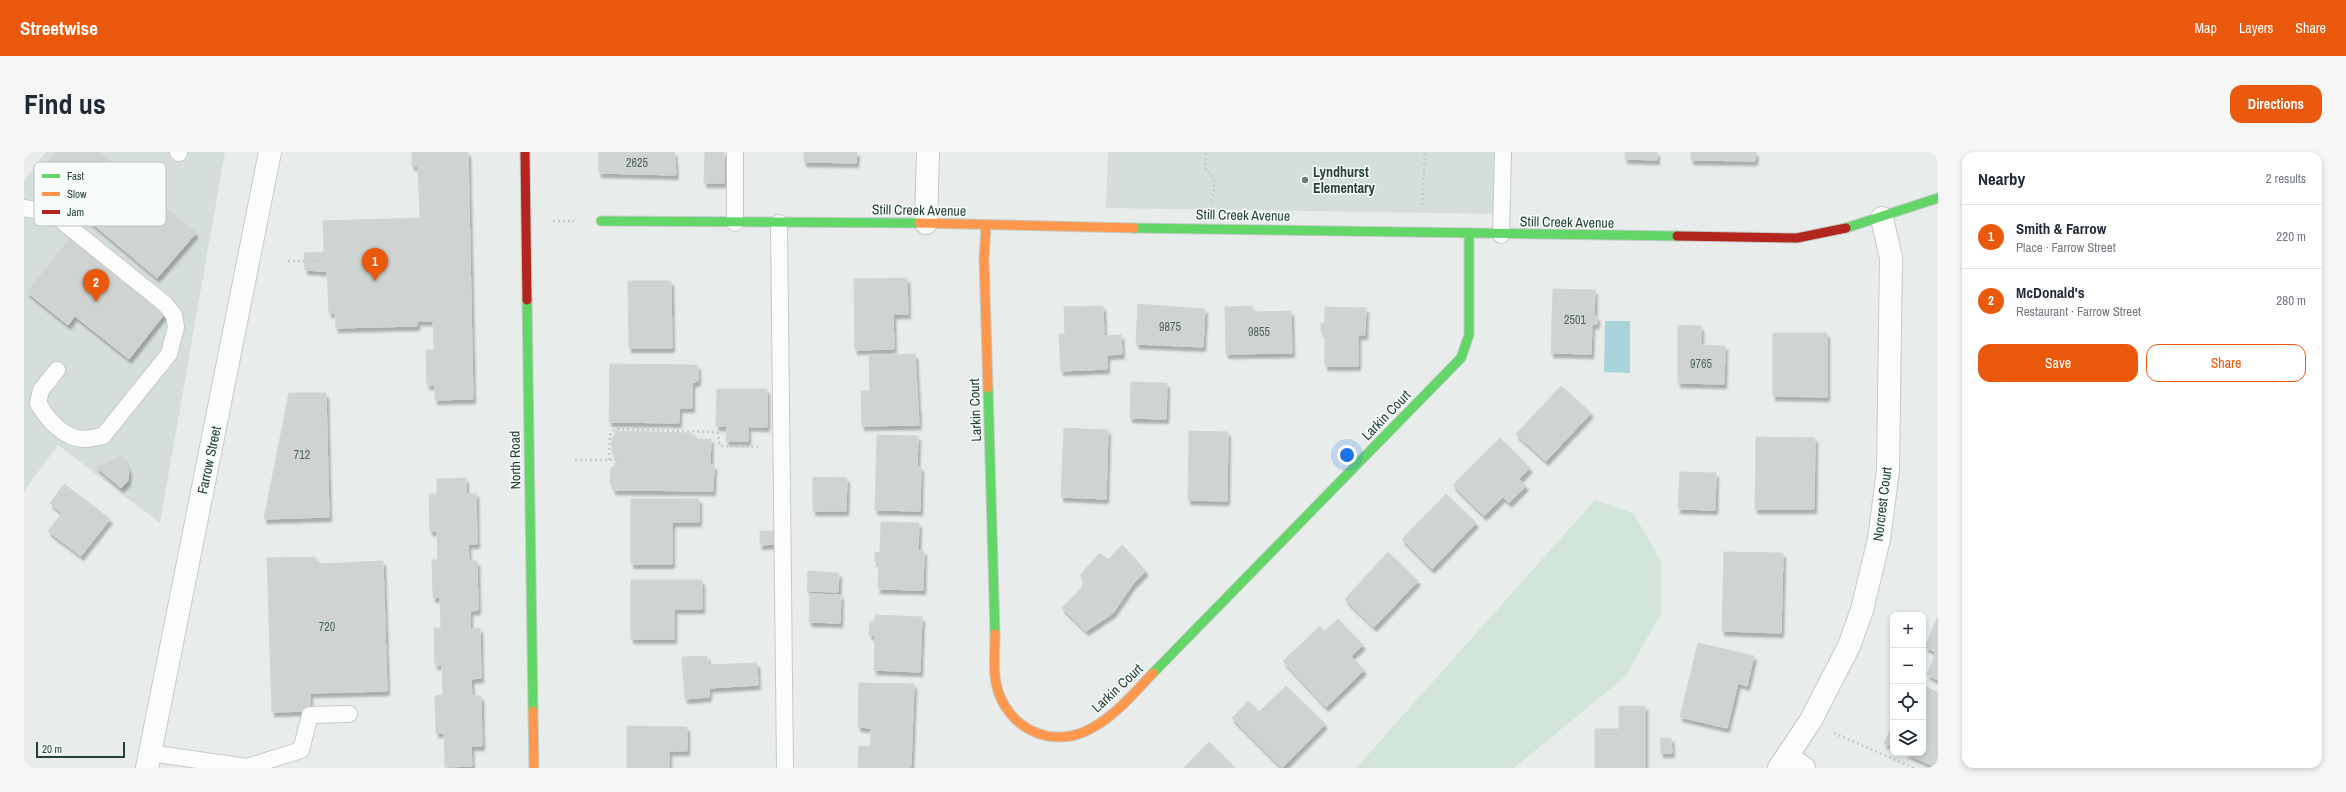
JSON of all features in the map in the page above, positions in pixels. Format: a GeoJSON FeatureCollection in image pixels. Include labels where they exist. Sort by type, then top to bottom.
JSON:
{"type":"FeatureCollection","features":[{"type":"Feature","properties":{"kind":"street","name":"Farrow Street"},"geometry":{"type":"LineString","coordinates":[[148,761],[270,152]]}},
{"type":"Feature","properties":{"kind":"street","name":"North Road"},"geometry":{"type":"LineString","coordinates":[[525,152],[534,768]]}},
{"type":"Feature","properties":{"kind":"street"},"geometry":{"type":"LineString","coordinates":[[926,223],[928,152]]}},
{"type":"Feature","properties":{"kind":"street","name":"Still Creek Avenue"},"geometry":{"type":"LineString","coordinates":[[601,221],[926,223],[986,226],[1469,233],[1501,235],[1797,238],[1832,233],[1882,218],[1938,198]]}},
{"type":"Feature","properties":{"kind":"street","name":"Norcrest Court"},"geometry":{"type":"LineString","coordinates":[[1790,764],[1849,646],[1862,610],[1879,539],[1888,470],[1891,258],[1882,218]]}},
{"type":"Feature","properties":{"kind":"street","name":"Larkin Court"},"geometry":{"type":"LineString","coordinates":[[986,226],[984,259],[996,682],[999,696],[1012,718],[1031,731],[1042,735],[1060,736],[1075,735],[1089,730],[1117,710],[1453,367],[1466,346],[1469,335],[1469,233]]}},
{"type":"Feature","properties":{"kind":"lane"},"geometry":{"type":"LineString","coordinates":[[735,152],[735,223]]}},
{"type":"Feature","properties":{"kind":"lane"},"geometry":{"type":"LineString","coordinates":[[1501,235],[1503,152]]}},
{"type":"Feature","properties":{"kind":"lane"},"geometry":{"type":"LineString","coordinates":[[24,208],[34,210]]}},
{"type":"Feature","properties":{"kind":"lane"},"geometry":{"type":"LineString","coordinates":[[779,223],[785,768]]}},
{"type":"Feature","properties":{"kind":"lane"},"geometry":{"type":"LineString","coordinates":[[57,370],[41,390],[38,403],[44,413],[67,435],[84,439],[103,436],[168,354],[176,327],[174,315],[165,304],[68,226]]}},
{"type":"Feature","properties":{"kind":"lane"},"geometry":{"type":"LineString","coordinates":[[148,761],[247,767],[301,750],[310,715],[349,714]]}},
{"type":"Feature","properties":{"kind":"path"},"geometry":{"type":"LineString","coordinates":[[1421,211],[1425,152]]}},
{"type":"Feature","properties":{"kind":"path"},"geometry":{"type":"LineString","coordinates":[[1206,153],[1205,168],[1214,178],[1214,192],[1208,207]]}},
{"type":"Feature","properties":{"kind":"path"},"geometry":{"type":"LineString","coordinates":[[525,221],[601,221]]}},
{"type":"Feature","properties":{"kind":"path"},"geometry":{"type":"LineString","coordinates":[[288,261],[320,262]]}},
{"type":"Feature","properties":{"kind":"path"},"geometry":{"type":"LineString","coordinates":[[609,460],[610,435],[615,429],[716,432],[718,433],[719,443],[721,446],[781,448]]}},
{"type":"Feature","properties":{"kind":"path"},"geometry":{"type":"LineString","coordinates":[[574,460],[617,460]]}},
{"type":"Feature","properties":{"kind":"path"},"geometry":{"type":"LineString","coordinates":[[1835,733],[1914,768]]}},
{"type":"Feature","properties":{"kind":"shaded area"},"geometry":{"type":"Polygon","coordinates":[[[46,152],[225,152],[160,523],[58,445],[24,491],[24,181],[34,168],[34,226],[166,226],[166,162],[38,162],[46,152]]]}},
{"type":"Feature","properties":{"kind":"shaded area","name":"Lyndhurst Elementary"},"geometry":{"type":"Polygon","coordinates":[[[1108,152],[1503,152],[1501,214],[1106,208],[1108,152]]]}},
{"type":"Feature","properties":{"kind":"green space"},"geometry":{"type":"Polygon","coordinates":[[[1595,500],[1633,513],[1661,561],[1661,613],[1626,676],[1514,768],[1356,768],[1595,500]]]}},
{"type":"Feature","properties":{"kind":"water"},"geometry":{"type":"Polygon","coordinates":[[[1605,321],[1630,321],[1630,373],[1604,372],[1605,321]]]}},
{"type":"Feature","properties":{"kind":"building"},"geometry":{"type":"Polygon","coordinates":[[[56,152],[99,152],[111,162],[48,162],[56,152]]]}},
{"type":"Feature","properties":{"kind":"building"},"geometry":{"type":"Polygon","coordinates":[[[412,152],[468,152],[473,399],[435,400],[435,385],[427,385],[426,350],[434,350],[433,321],[424,321],[418,166],[412,166],[412,152]]]}},
{"type":"Feature","properties":{"kind":"building"},"geometry":{"type":"Polygon","coordinates":[[[599,152],[674,152],[676,175],[599,173],[599,152]]]}},
{"type":"Feature","properties":{"kind":"building"},"geometry":{"type":"Polygon","coordinates":[[[705,152],[724,152],[724,183],[704,183],[705,152]]]}},
{"type":"Feature","properties":{"kind":"building"},"geometry":{"type":"Polygon","coordinates":[[[804,152],[857,152],[856,163],[804,162],[804,152]]]}},
{"type":"Feature","properties":{"kind":"building"},"geometry":{"type":"Polygon","coordinates":[[[1625,152],[1657,152],[1657,160],[1625,159],[1625,152]]]}},
{"type":"Feature","properties":{"kind":"building"},"geometry":{"type":"Polygon","coordinates":[[[1691,152],[1756,152],[1755,161],[1691,160],[1691,152]]]}},
{"type":"Feature","properties":{"kind":"building"},"geometry":{"type":"Polygon","coordinates":[[[166,208],[196,233],[157,278],[95,226],[166,226],[166,208]]]}},
{"type":"Feature","properties":{"kind":"building"},"geometry":{"type":"Polygon","coordinates":[[[420,218],[424,321],[417,321],[417,326],[336,328],[335,313],[329,313],[327,271],[321,271],[320,252],[324,252],[323,221],[420,218]]]}},
{"type":"Feature","properties":{"kind":"building"},"geometry":{"type":"Polygon","coordinates":[[[71,237],[166,312],[129,359],[75,316],[68,325],[27,292],[71,237]]]}},
{"type":"Feature","properties":{"kind":"building"},"geometry":{"type":"Polygon","coordinates":[[[320,252],[321,271],[305,270],[304,253],[320,252]]]}},
{"type":"Feature","properties":{"kind":"building"},"geometry":{"type":"Polygon","coordinates":[[[907,278],[908,314],[893,314],[894,349],[855,350],[854,279],[907,278]]]}},
{"type":"Feature","properties":{"kind":"building"},"geometry":{"type":"Polygon","coordinates":[[[628,281],[671,281],[672,348],[629,348],[628,281]]]}},
{"type":"Feature","properties":{"kind":"building"},"geometry":{"type":"Polygon","coordinates":[[[1553,289],[1595,290],[1594,316],[1597,316],[1597,324],[1592,324],[1591,354],[1551,353],[1553,289]]]}},
{"type":"Feature","properties":{"kind":"building"},"geometry":{"type":"Polygon","coordinates":[[[1138,304],[1205,309],[1203,347],[1136,344],[1138,304]]]}},
{"type":"Feature","properties":{"kind":"building"},"geometry":{"type":"Polygon","coordinates":[[[1103,306],[1104,336],[1121,335],[1122,354],[1107,355],[1107,369],[1061,371],[1059,334],[1065,334],[1064,307],[1103,306]]]}},
{"type":"Feature","properties":{"kind":"building"},"geometry":{"type":"Polygon","coordinates":[[[1252,306],[1253,312],[1291,311],[1292,353],[1226,354],[1225,307],[1252,306]]]}},
{"type":"Feature","properties":{"kind":"building"},"geometry":{"type":"Polygon","coordinates":[[[1325,307],[1366,308],[1365,335],[1358,335],[1358,366],[1325,366],[1325,332],[1321,332],[1321,323],[1325,323],[1325,307]]]}},
{"type":"Feature","properties":{"kind":"building"},"geometry":{"type":"Polygon","coordinates":[[[1678,325],[1701,326],[1701,345],[1725,346],[1724,384],[1678,383],[1678,325]]]}},
{"type":"Feature","properties":{"kind":"building"},"geometry":{"type":"Polygon","coordinates":[[[1773,333],[1827,333],[1827,397],[1773,396],[1773,333]]]}},
{"type":"Feature","properties":{"kind":"building"},"geometry":{"type":"Polygon","coordinates":[[[915,354],[919,425],[862,426],[861,391],[870,391],[869,355],[915,354]]]}},
{"type":"Feature","properties":{"kind":"building"},"geometry":{"type":"Polygon","coordinates":[[[610,364],[698,365],[698,381],[692,383],[692,408],[679,408],[679,423],[609,422],[610,364]]]}},
{"type":"Feature","properties":{"kind":"building"},"geometry":{"type":"Polygon","coordinates":[[[1131,382],[1167,383],[1166,419],[1130,418],[1131,382]]]}},
{"type":"Feature","properties":{"kind":"building"},"geometry":{"type":"Polygon","coordinates":[[[1561,386],[1591,413],[1546,461],[1516,434],[1561,386]]]}},
{"type":"Feature","properties":{"kind":"building"},"geometry":{"type":"Polygon","coordinates":[[[717,389],[767,389],[767,427],[716,426],[717,389]]]}},
{"type":"Feature","properties":{"kind":"building"},"geometry":{"type":"Polygon","coordinates":[[[289,393],[326,393],[329,517],[264,519],[289,393]]]}},
{"type":"Feature","properties":{"kind":"building"},"geometry":{"type":"Polygon","coordinates":[[[727,427],[748,428],[748,441],[726,441],[727,427]]]}},
{"type":"Feature","properties":{"kind":"building"},"geometry":{"type":"Polygon","coordinates":[[[1064,428],[1108,430],[1106,499],[1061,497],[1064,428]]]}},
{"type":"Feature","properties":{"kind":"building"},"geometry":{"type":"Polygon","coordinates":[[[615,431],[691,433],[691,435],[695,435],[695,439],[711,439],[710,465],[714,465],[713,491],[613,490],[613,486],[610,483],[611,468],[615,466],[615,463],[617,463],[618,457],[615,457],[612,452],[612,438],[615,435],[615,431]]]}},
{"type":"Feature","properties":{"kind":"building"},"geometry":{"type":"Polygon","coordinates":[[[1189,431],[1228,432],[1227,501],[1188,500],[1189,431]]]}},
{"type":"Feature","properties":{"kind":"building"},"geometry":{"type":"Polygon","coordinates":[[[877,435],[918,436],[917,467],[921,467],[920,511],[875,510],[877,435]]]}},
{"type":"Feature","properties":{"kind":"building"},"geometry":{"type":"Polygon","coordinates":[[[1756,437],[1815,438],[1814,509],[1755,509],[1756,437]]]}},
{"type":"Feature","properties":{"kind":"building"},"geometry":{"type":"Polygon","coordinates":[[[1500,438],[1530,468],[1519,479],[1526,486],[1509,503],[1503,497],[1484,516],[1453,485],[1500,438]]]}},
{"type":"Feature","properties":{"kind":"building"},"geometry":{"type":"Polygon","coordinates":[[[122,456],[129,470],[128,481],[121,488],[96,467],[122,456]]]}},
{"type":"Feature","properties":{"kind":"building"},"geometry":{"type":"Polygon","coordinates":[[[1680,472],[1716,473],[1715,510],[1678,509],[1680,472]]]}},
{"type":"Feature","properties":{"kind":"building"},"geometry":{"type":"Polygon","coordinates":[[[813,477],[847,478],[846,511],[813,511],[813,477]]]}},
{"type":"Feature","properties":{"kind":"building"},"geometry":{"type":"Polygon","coordinates":[[[466,478],[466,494],[476,493],[477,544],[468,544],[469,561],[477,561],[478,610],[470,611],[470,629],[480,628],[481,678],[471,679],[472,696],[481,696],[482,746],[471,746],[472,766],[445,767],[444,733],[436,733],[435,696],[443,695],[442,665],[435,665],[434,628],[441,628],[440,597],[433,598],[432,560],[438,560],[437,531],[430,531],[429,494],[437,494],[437,479],[466,478]]]}},
{"type":"Feature","properties":{"kind":"building"},"geometry":{"type":"Polygon","coordinates":[[[64,484],[110,519],[81,556],[48,531],[62,513],[50,503],[64,484]]]}},
{"type":"Feature","properties":{"kind":"building"},"geometry":{"type":"Polygon","coordinates":[[[1446,494],[1476,523],[1432,569],[1402,539],[1446,494]]]}},
{"type":"Feature","properties":{"kind":"building"},"geometry":{"type":"Polygon","coordinates":[[[631,499],[699,499],[699,522],[672,522],[672,564],[631,564],[631,499]]]}},
{"type":"Feature","properties":{"kind":"building"},"geometry":{"type":"Polygon","coordinates":[[[881,522],[919,523],[918,551],[924,551],[923,590],[878,589],[879,562],[875,562],[875,552],[880,553],[881,522]]]}},
{"type":"Feature","properties":{"kind":"building"},"geometry":{"type":"Polygon","coordinates":[[[760,531],[776,531],[777,544],[760,545],[760,531]]]}},
{"type":"Feature","properties":{"kind":"building"},"geometry":{"type":"Polygon","coordinates":[[[1122,545],[1146,571],[1133,584],[1113,613],[1086,631],[1062,608],[1083,586],[1081,574],[1100,553],[1108,560],[1122,545]]]}},
{"type":"Feature","properties":{"kind":"building"},"geometry":{"type":"Polygon","coordinates":[[[1388,552],[1418,581],[1374,627],[1345,599],[1388,552]]]}},
{"type":"Feature","properties":{"kind":"building"},"geometry":{"type":"Polygon","coordinates":[[[1724,552],[1783,553],[1781,633],[1722,631],[1724,552]]]}},
{"type":"Feature","properties":{"kind":"building"},"geometry":{"type":"Polygon","coordinates":[[[316,557],[316,564],[383,561],[387,691],[310,693],[310,711],[272,712],[267,558],[316,557]]]}},
{"type":"Feature","properties":{"kind":"building"},"geometry":{"type":"Polygon","coordinates":[[[808,571],[839,573],[838,592],[807,591],[808,571]]]}},
{"type":"Feature","properties":{"kind":"building"},"geometry":{"type":"Polygon","coordinates":[[[631,580],[702,580],[702,609],[674,609],[674,639],[631,639],[631,580]]]}},
{"type":"Feature","properties":{"kind":"building"},"geometry":{"type":"Polygon","coordinates":[[[810,594],[841,595],[840,623],[809,622],[810,594]]]}},
{"type":"Feature","properties":{"kind":"building"},"geometry":{"type":"Polygon","coordinates":[[[875,615],[922,617],[920,672],[874,670],[875,635],[869,635],[870,621],[875,621],[875,615]]]}},
{"type":"Feature","properties":{"kind":"building"},"geometry":{"type":"Polygon","coordinates":[[[1938,618],[1938,680],[1927,675],[1936,652],[1926,647],[1938,618]]]}},
{"type":"Feature","properties":{"kind":"building"},"geometry":{"type":"Polygon","coordinates":[[[1338,619],[1363,645],[1351,656],[1364,670],[1326,707],[1283,661],[1320,626],[1324,632],[1338,619]]]}},
{"type":"Feature","properties":{"kind":"building"},"geometry":{"type":"Polygon","coordinates":[[[1698,643],[1754,656],[1747,686],[1738,683],[1727,728],[1680,717],[1698,643]]]}},
{"type":"Feature","properties":{"kind":"building"},"geometry":{"type":"Polygon","coordinates":[[[707,656],[708,665],[757,663],[758,685],[709,688],[709,697],[685,699],[682,657],[707,656]]]}},
{"type":"Feature","properties":{"kind":"building"},"geometry":{"type":"Polygon","coordinates":[[[859,683],[914,684],[911,767],[858,768],[859,746],[871,746],[871,728],[858,727],[859,683]]]}},
{"type":"Feature","properties":{"kind":"building"},"geometry":{"type":"Polygon","coordinates":[[[1286,686],[1325,724],[1282,768],[1232,718],[1248,701],[1259,712],[1286,686]]]}},
{"type":"Feature","properties":{"kind":"building"},"geometry":{"type":"Polygon","coordinates":[[[1926,687],[1938,693],[1938,768],[1912,756],[1926,756],[1926,687]]]}},
{"type":"Feature","properties":{"kind":"building"},"geometry":{"type":"Polygon","coordinates":[[[1619,706],[1645,706],[1645,768],[1595,768],[1595,729],[1619,729],[1619,706]]]}},
{"type":"Feature","properties":{"kind":"building"},"geometry":{"type":"Polygon","coordinates":[[[627,726],[687,727],[687,751],[669,751],[669,768],[627,768],[627,726]]]}},
{"type":"Feature","properties":{"kind":"building"},"geometry":{"type":"Polygon","coordinates":[[[1890,731],[1890,746],[1884,743],[1890,731]]]}},
{"type":"Feature","properties":{"kind":"building"},"geometry":{"type":"Polygon","coordinates":[[[1660,738],[1671,738],[1672,753],[1661,753],[1660,738]]]}},
{"type":"Feature","properties":{"kind":"building"},"geometry":{"type":"Polygon","coordinates":[[[1209,742],[1235,768],[1184,768],[1209,742]]]}},
{"type":"Feature","properties":{"kind":"traffic: fast"},"geometry":{"type":"LineString","coordinates":[[1846,228],[1938,198]]}},
{"type":"Feature","properties":{"kind":"traffic: fast"},"geometry":{"type":"LineString","coordinates":[[601,221],[919,223]]}},
{"type":"Feature","properties":{"kind":"traffic: fast"},"geometry":{"type":"LineString","coordinates":[[1134,228],[1677,236]]}},
{"type":"Feature","properties":{"kind":"traffic: fast"},"geometry":{"type":"LineString","coordinates":[[1153,673],[1461,358],[1469,335],[1469,233]]}},
{"type":"Feature","properties":{"kind":"traffic: fast"},"geometry":{"type":"LineString","coordinates":[[527,300],[533,711]]}},
{"type":"Feature","properties":{"kind":"traffic: fast"},"geometry":{"type":"LineString","coordinates":[[988,388],[995,634]]}},
{"type":"Feature","properties":{"kind":"traffic: slow"},"geometry":{"type":"LineString","coordinates":[[919,223],[1134,228]]}},
{"type":"Feature","properties":{"kind":"traffic: slow"},"geometry":{"type":"LineString","coordinates":[[986,226],[984,259],[988,388]]}},
{"type":"Feature","properties":{"kind":"traffic: slow"},"geometry":{"type":"LineString","coordinates":[[995,634],[995,677],[1001,699],[1009,712],[1020,723],[1032,731],[1046,736],[1061,737],[1077,735],[1101,723],[1117,710],[1153,673]]}},
{"type":"Feature","properties":{"kind":"traffic: slow"},"geometry":{"type":"LineString","coordinates":[[533,711],[534,768]]}},
{"type":"Feature","properties":{"kind":"traffic: jam"},"geometry":{"type":"LineString","coordinates":[[525,152],[527,300]]}},
{"type":"Feature","properties":{"kind":"traffic: jam"},"geometry":{"type":"LineString","coordinates":[[1677,236],[1797,238],[1846,228]]}},
{"type":"Feature","properties":{"kind":"place","name":"Lyndhurst Elementary"},"geometry":{"type":"Point","coordinates":[1305,180]}},
{"type":"Feature","properties":{"kind":"place","name":"Smith & Farrow"},"geometry":{"type":"Point","coordinates":[375,281]}},
{"type":"Feature","properties":{"kind":"place","name":"McDonald's"},"geometry":{"type":"Point","coordinates":[96,302]}}]}
